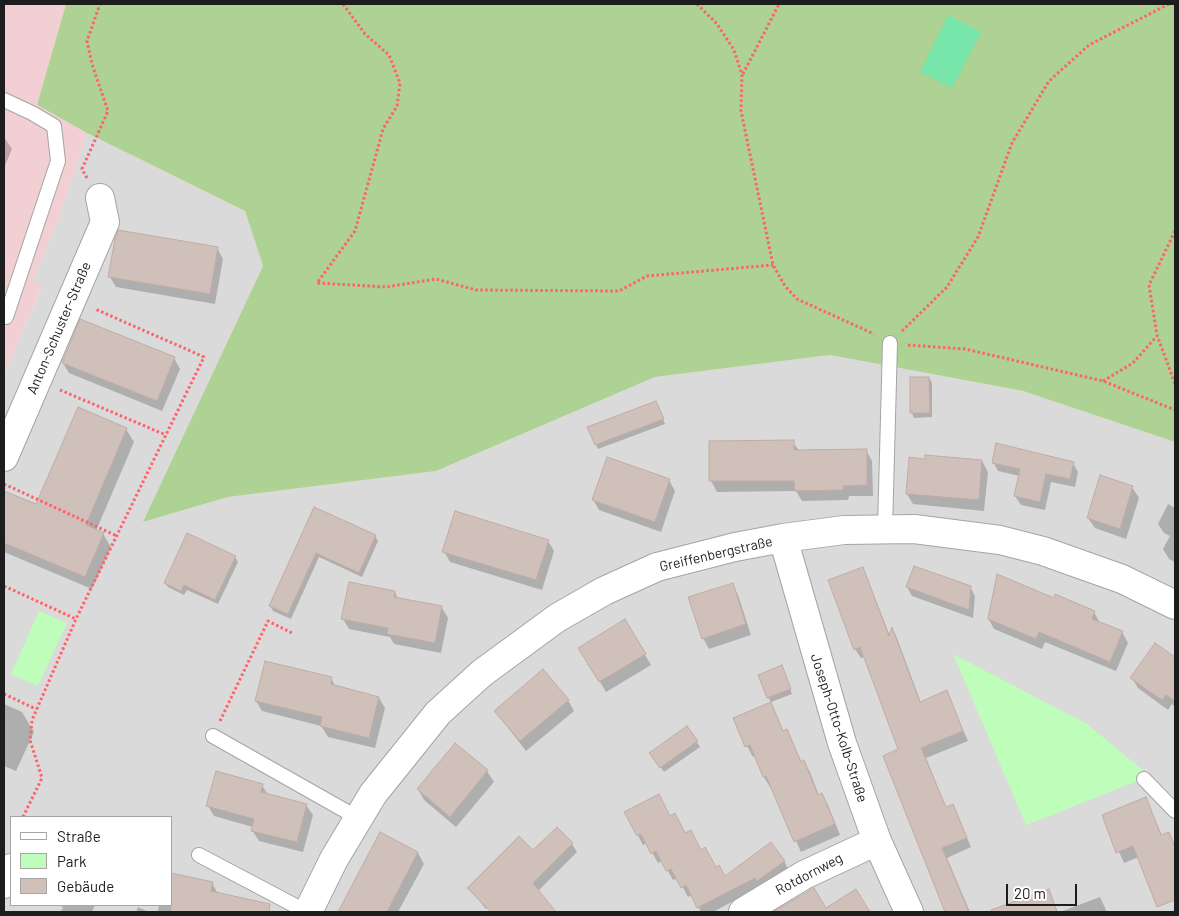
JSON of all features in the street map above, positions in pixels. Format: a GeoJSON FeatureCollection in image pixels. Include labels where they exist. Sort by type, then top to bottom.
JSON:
{"type":"FeatureCollection","features":[{"type":"Feature","properties":{"kind":"street","name":"Anton-Schuster-Straße"},"geometry":{"type":"LineString","coordinates":[[4,458],[104,222],[100,198]]}},
{"type":"Feature","properties":{"kind":"street","name":"Greiffenbergstraße"},"geometry":{"type":"LineString","coordinates":[[308,912],[334,859],[373,794],[438,713],[482,673],[557,618],[604,591],[657,567],[735,547],[844,530],[885,528],[948,532],[1000,540],[1043,551],[1122,579],[1175,605]]}},
{"type":"Feature","properties":{"kind":"street","name":"Joseph-Otto-Kolb-Straße"},"geometry":{"type":"LineString","coordinates":[[783,538],[842,743],[877,841],[909,912]]}},
{"type":"Feature","properties":{"kind":"street","name":"Rotdornweg"},"geometry":{"type":"LineString","coordinates":[[743,912],[804,875],[877,841]]}},
{"type":"Feature","properties":{"kind":"street"},"geometry":{"type":"LineString","coordinates":[[4,884],[10,870]]}},
{"type":"Feature","properties":{"kind":"lane"},"geometry":{"type":"LineString","coordinates":[[4,100],[32,112],[54,126],[58,161],[6,317]]}},
{"type":"Feature","properties":{"kind":"lane"},"geometry":{"type":"LineString","coordinates":[[885,528],[890,343]]}},
{"type":"Feature","properties":{"kind":"lane"},"geometry":{"type":"LineString","coordinates":[[212,736],[358,818]]}},
{"type":"Feature","properties":{"kind":"lane"},"geometry":{"type":"LineString","coordinates":[[1144,779],[1175,811]]}},
{"type":"Feature","properties":{"kind":"lane"},"geometry":{"type":"LineString","coordinates":[[199,855],[308,912]]}},
{"type":"Feature","properties":{"kind":"path"},"geometry":{"type":"LineString","coordinates":[[100,4],[87,41],[92,64],[108,111],[82,169],[100,198]]}},
{"type":"Feature","properties":{"kind":"path"},"geometry":{"type":"LineString","coordinates":[[343,4],[364,34],[390,55],[400,83],[397,106],[383,129],[355,231],[317,283],[386,286],[436,279],[476,290],[619,291],[647,276],[773,265]]}},
{"type":"Feature","properties":{"kind":"path"},"geometry":{"type":"LineString","coordinates":[[697,4],[717,24],[734,50],[742,75],[742,111],[773,265],[785,286],[797,299],[890,343],[965,349],[1103,381],[1175,410]]}},
{"type":"Feature","properties":{"kind":"path"},"geometry":{"type":"LineString","coordinates":[[742,75],[779,4]]}},
{"type":"Feature","properties":{"kind":"path"},"geometry":{"type":"LineString","coordinates":[[890,343],[947,287],[978,237],[1012,143],[1049,81],[1089,45],[1169,4]]}},
{"type":"Feature","properties":{"kind":"path"},"geometry":{"type":"LineString","coordinates":[[1175,231],[1149,285],[1157,335],[1175,384]]}},
{"type":"Feature","properties":{"kind":"path"},"geometry":{"type":"LineString","coordinates":[[23,816],[42,778],[30,740],[32,720],[76,619],[204,357],[72,298]]}},
{"type":"Feature","properties":{"kind":"path"},"geometry":{"type":"LineString","coordinates":[[1103,381],[1133,363],[1157,335]]}},
{"type":"Feature","properties":{"kind":"path"},"geometry":{"type":"LineString","coordinates":[[37,380],[166,435]]}},
{"type":"Feature","properties":{"kind":"path"},"geometry":{"type":"LineString","coordinates":[[4,484],[117,536]]}},
{"type":"Feature","properties":{"kind":"path"},"geometry":{"type":"LineString","coordinates":[[4,586],[76,619]]}},
{"type":"Feature","properties":{"kind":"path"},"geometry":{"type":"LineString","coordinates":[[212,736],[268,621],[292,633]]}},
{"type":"Feature","properties":{"kind":"path"},"geometry":{"type":"LineString","coordinates":[[4,694],[36,710]]}},
{"type":"Feature","properties":{"kind":"shaded area"},"geometry":{"type":"Polygon","coordinates":[[[4,4],[66,4],[37,105],[87,133],[58,220],[32,282],[42,286],[4,375],[4,4]]]}},
{"type":"Feature","properties":{"kind":"shaded area"},"geometry":{"type":"Polygon","coordinates":[[[87,133],[245,211],[263,266],[144,522],[228,497],[436,471],[655,377],[830,355],[1023,391],[1175,442],[1175,912],[4,912],[4,375],[42,287],[32,282],[58,220],[87,133]]]}},
{"type":"Feature","properties":{"kind":"green space"},"geometry":{"type":"Polygon","coordinates":[[[66,4],[1175,4],[1175,442],[1023,391],[830,355],[655,377],[436,471],[228,497],[143,522],[263,266],[245,211],[87,133],[37,105],[66,4]]]}},
{"type":"Feature","properties":{"kind":"green space"},"geometry":{"type":"Polygon","coordinates":[[[948,15],[981,32],[952,88],[920,72],[948,15]]]}},
{"type":"Feature","properties":{"kind":"green space"},"geometry":{"type":"Polygon","coordinates":[[[39,611],[67,623],[38,686],[11,674],[39,611]]]}},
{"type":"Feature","properties":{"kind":"green space"},"geometry":{"type":"Polygon","coordinates":[[[953,654],[1087,724],[1150,776],[1026,825],[953,654]]]}},
{"type":"Feature","properties":{"kind":"building"},"geometry":{"type":"Polygon","coordinates":[[[118,230],[218,247],[210,294],[108,277],[118,230]]]}},
{"type":"Feature","properties":{"kind":"building"},"geometry":{"type":"Polygon","coordinates":[[[80,319],[175,357],[157,401],[62,363],[80,319]]]}},
{"type":"Feature","properties":{"kind":"building"},"geometry":{"type":"Polygon","coordinates":[[[910,377],[929,377],[930,413],[910,413],[910,377]]]}},
{"type":"Feature","properties":{"kind":"building"},"geometry":{"type":"Polygon","coordinates":[[[656,401],[664,419],[595,445],[587,427],[656,401]]]}},
{"type":"Feature","properties":{"kind":"building"},"geometry":{"type":"Polygon","coordinates":[[[78,407],[127,428],[86,525],[104,533],[85,577],[4,543],[4,491],[36,504],[78,407]]]}},
{"type":"Feature","properties":{"kind":"building"},"geometry":{"type":"Polygon","coordinates":[[[794,440],[794,450],[867,449],[867,485],[843,486],[843,490],[795,491],[794,481],[709,481],[709,441],[794,440]]]}},
{"type":"Feature","properties":{"kind":"building"},"geometry":{"type":"Polygon","coordinates":[[[996,443],[1074,462],[1070,479],[1046,474],[1040,502],[1014,496],[1020,469],[992,463],[996,443]]]}},
{"type":"Feature","properties":{"kind":"building"},"geometry":{"type":"Polygon","coordinates":[[[925,455],[982,460],[979,500],[906,494],[909,457],[925,459],[925,455]]]}},
{"type":"Feature","properties":{"kind":"building"},"geometry":{"type":"Polygon","coordinates":[[[607,457],[670,479],[655,522],[592,500],[607,457]]]}},
{"type":"Feature","properties":{"kind":"building"},"geometry":{"type":"Polygon","coordinates":[[[1100,475],[1133,486],[1120,529],[1087,518],[1100,475]]]}},
{"type":"Feature","properties":{"kind":"building"},"geometry":{"type":"Polygon","coordinates":[[[314,507],[376,535],[359,573],[316,553],[288,614],[269,606],[314,507]]]}},
{"type":"Feature","properties":{"kind":"building"},"geometry":{"type":"Polygon","coordinates":[[[455,511],[549,540],[536,580],[442,552],[455,511]]]}},
{"type":"Feature","properties":{"kind":"building"},"geometry":{"type":"Polygon","coordinates":[[[187,533],[236,556],[215,600],[184,585],[181,591],[164,583],[187,533]]]}},
{"type":"Feature","properties":{"kind":"building"},"geometry":{"type":"Polygon","coordinates":[[[914,566],[971,586],[969,610],[906,587],[914,566]]]}},
{"type":"Feature","properties":{"kind":"building"},"geometry":{"type":"Polygon","coordinates":[[[863,567],[889,636],[892,627],[920,702],[947,690],[963,731],[921,748],[946,807],[953,804],[967,838],[942,848],[969,912],[945,912],[883,756],[898,749],[860,647],[854,650],[828,580],[863,567]]]}},
{"type":"Feature","properties":{"kind":"building"},"geometry":{"type":"Polygon","coordinates":[[[997,574],[1054,598],[1055,594],[1095,611],[1092,619],[1123,631],[1110,662],[1039,632],[1036,639],[988,619],[997,574]]]}},
{"type":"Feature","properties":{"kind":"building"},"geometry":{"type":"Polygon","coordinates":[[[349,582],[395,591],[394,597],[442,606],[435,643],[387,634],[388,628],[341,619],[349,582]]]}},
{"type":"Feature","properties":{"kind":"building"},"geometry":{"type":"Polygon","coordinates":[[[733,583],[746,624],[702,639],[688,597],[733,583]]]}},
{"type":"Feature","properties":{"kind":"building"},"geometry":{"type":"Polygon","coordinates":[[[625,619],[646,654],[599,682],[578,648],[625,619]]]}},
{"type":"Feature","properties":{"kind":"building"},"geometry":{"type":"Polygon","coordinates":[[[1155,643],[1175,657],[1175,701],[1166,695],[1162,700],[1130,678],[1155,643]]]}},
{"type":"Feature","properties":{"kind":"building"},"geometry":{"type":"Polygon","coordinates":[[[265,661],[332,677],[331,684],[379,697],[369,738],[320,726],[322,717],[255,701],[265,661]]]}},
{"type":"Feature","properties":{"kind":"building"},"geometry":{"type":"Polygon","coordinates":[[[782,665],[791,689],[767,698],[758,675],[782,665]]]}},
{"type":"Feature","properties":{"kind":"building"},"geometry":{"type":"Polygon","coordinates":[[[543,669],[569,700],[520,741],[494,711],[543,669]]]}},
{"type":"Feature","properties":{"kind":"building"},"geometry":{"type":"Polygon","coordinates":[[[771,702],[783,731],[787,729],[801,762],[804,760],[818,795],[822,793],[835,824],[794,842],[766,776],[763,777],[750,745],[745,747],[733,718],[771,702]]]}},
{"type":"Feature","properties":{"kind":"building"},"geometry":{"type":"Polygon","coordinates":[[[687,726],[698,741],[660,768],[649,753],[687,726]]]}},
{"type":"Feature","properties":{"kind":"building"},"geometry":{"type":"Polygon","coordinates":[[[455,743],[488,770],[450,817],[417,789],[455,743]]]}},
{"type":"Feature","properties":{"kind":"building"},"geometry":{"type":"Polygon","coordinates":[[[216,771],[263,784],[261,792],[307,804],[297,842],[251,831],[254,819],[206,806],[216,771]]]}},
{"type":"Feature","properties":{"kind":"building"},"geometry":{"type":"Polygon","coordinates":[[[659,794],[670,816],[675,813],[685,833],[691,830],[701,850],[705,847],[716,867],[719,865],[725,876],[771,842],[785,861],[757,881],[755,878],[697,908],[686,885],[681,888],[671,869],[666,871],[656,851],[651,854],[641,834],[637,836],[624,812],[659,794]]]}},
{"type":"Feature","properties":{"kind":"building"},"geometry":{"type":"Polygon","coordinates":[[[1146,797],[1161,835],[1169,832],[1175,847],[1175,900],[1157,907],[1133,846],[1116,853],[1102,815],[1146,797]]]}},
{"type":"Feature","properties":{"kind":"building"},"geometry":{"type":"Polygon","coordinates":[[[557,827],[573,843],[533,883],[556,912],[491,912],[467,888],[519,836],[533,850],[557,827]]]}},
{"type":"Feature","properties":{"kind":"building"},"geometry":{"type":"Polygon","coordinates":[[[380,832],[418,852],[387,912],[338,912],[380,832]]]}},
{"type":"Feature","properties":{"kind":"building"},"geometry":{"type":"Polygon","coordinates":[[[172,873],[213,882],[211,891],[270,904],[269,912],[171,912],[172,873]]]}},
{"type":"Feature","properties":{"kind":"building"},"geometry":{"type":"Polygon","coordinates":[[[814,888],[826,908],[856,889],[870,912],[773,912],[814,888]]]}},
{"type":"Feature","properties":{"kind":"building"},"geometry":{"type":"Polygon","coordinates":[[[1049,889],[1057,912],[991,912],[991,910],[1049,889]]]}}]}
